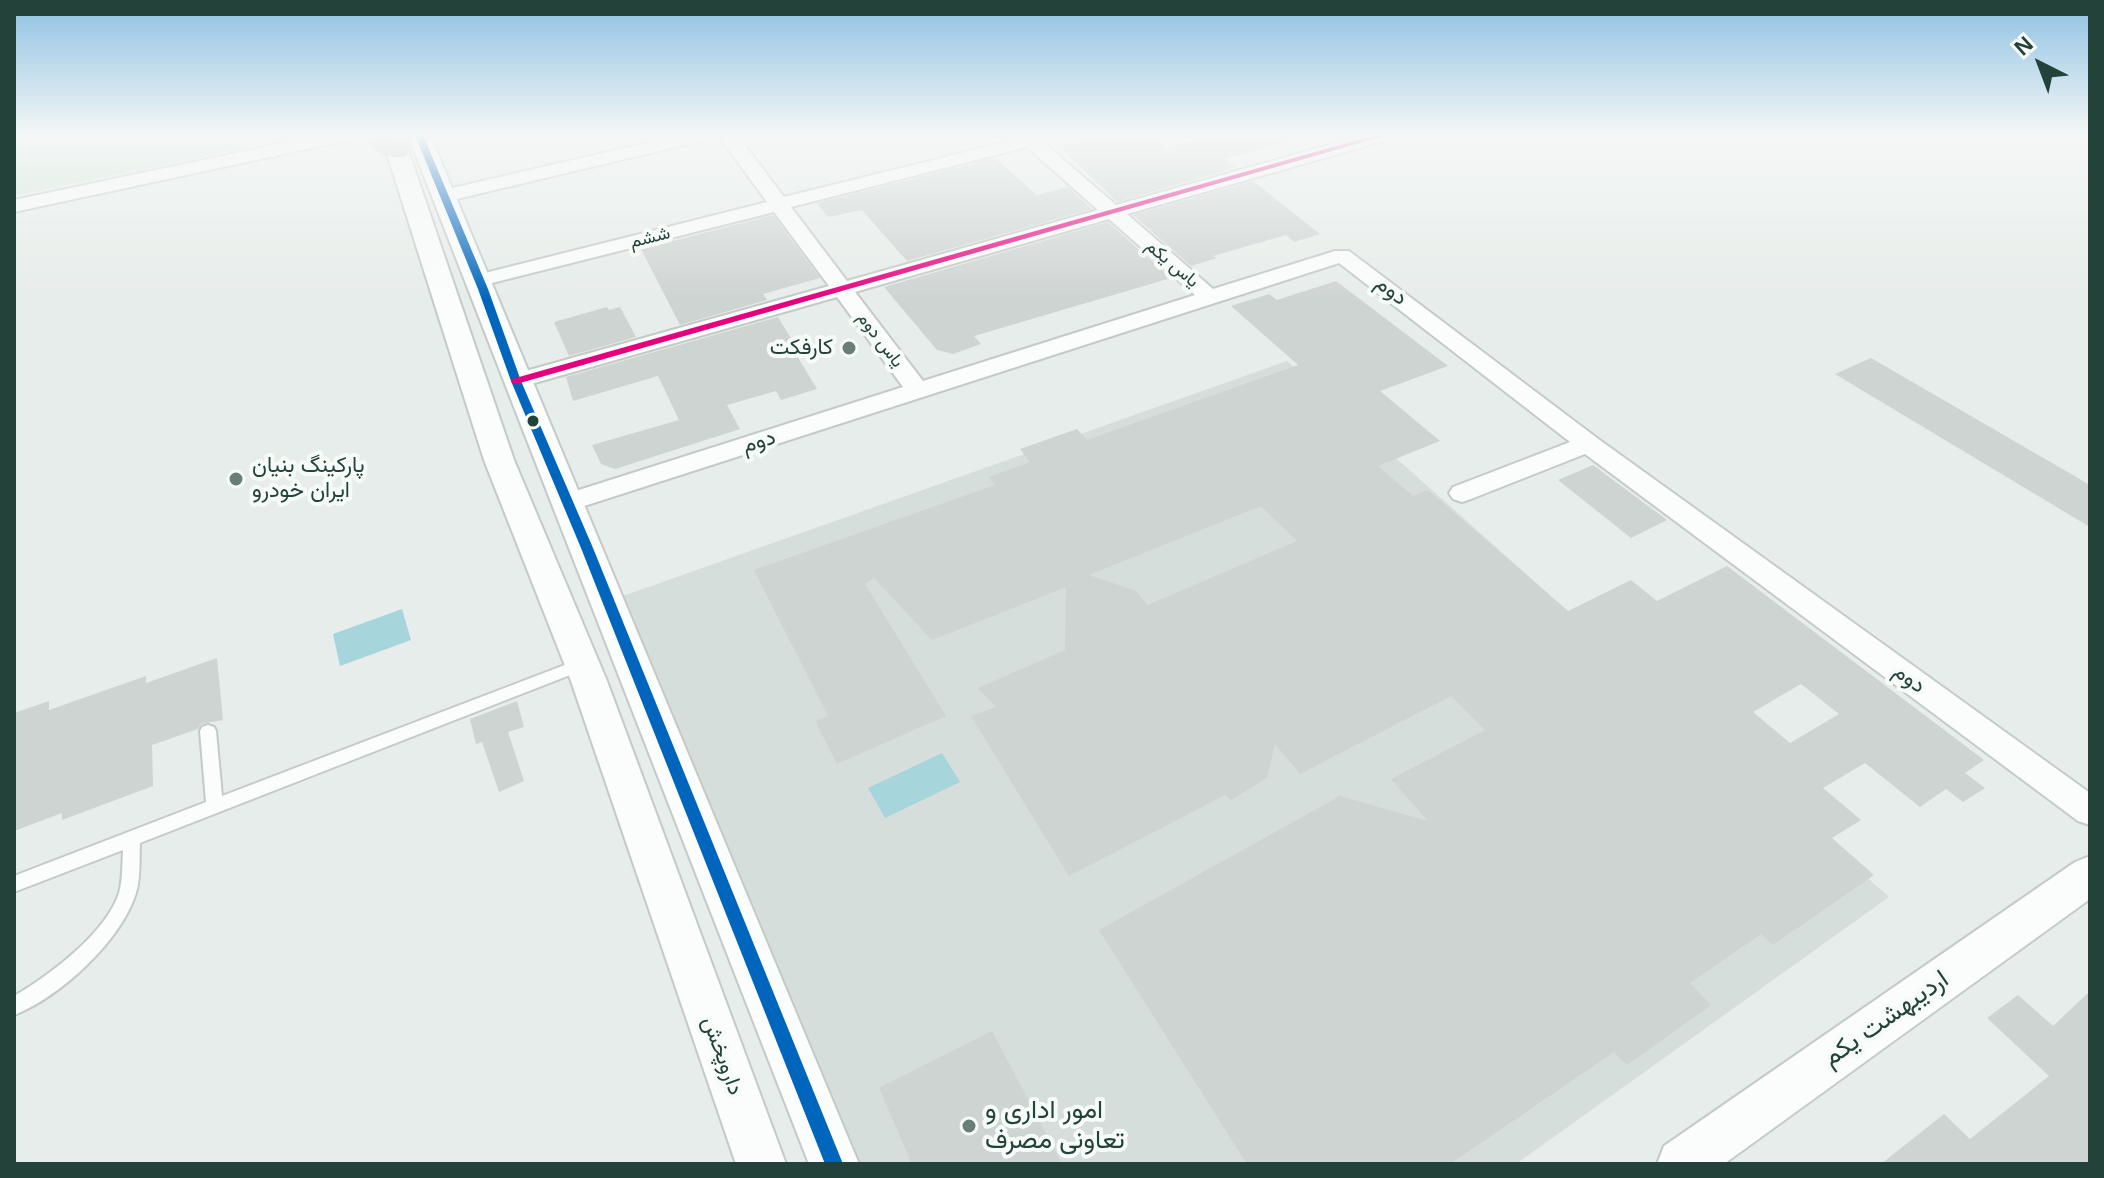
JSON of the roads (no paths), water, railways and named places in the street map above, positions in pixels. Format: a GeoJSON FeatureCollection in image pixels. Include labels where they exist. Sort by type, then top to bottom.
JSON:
{"type":"FeatureCollection","features":[{"type":"Feature","properties":{"kind":"street"},"geometry":{"type":"LineString","coordinates":[[14,206],[90,190]]}},
{"type":"Feature","properties":{"kind":"street","name":"داروپخش"},"geometry":{"type":"LineString","coordinates":[[420,190],[499,460],[586,672],[761,1164]]}},
{"type":"Feature","properties":{"kind":"street","name":"داروپخش"},"geometry":{"type":"LineString","coordinates":[[440,190],[480,280],[516,381],[569,502],[834,1164]]}},
{"type":"Feature","properties":{"kind":"street"},"geometry":{"type":"LineString","coordinates":[[444,196],[470,190]]}},
{"type":"Feature","properties":{"kind":"street","name":"یاس دوم"},"geometry":{"type":"LineString","coordinates":[[767,190],[919,392]]}},
{"type":"Feature","properties":{"kind":"street","name":"ششم"},"geometry":{"type":"LineString","coordinates":[[480,280],[837,190]]}},
{"type":"Feature","properties":{"kind":"street","name":"یاس یکم"},"geometry":{"type":"LineString","coordinates":[[1085,190],[1211,298]]}},
{"type":"Feature","properties":{"kind":"street"},"geometry":{"type":"LineString","coordinates":[[516,381],[1193,190]]}},
{"type":"Feature","properties":{"kind":"street","name":"دوم"},"geometry":{"type":"LineString","coordinates":[[569,502],[1342,255],[1588,444],[2090,811]]}},
{"type":"Feature","properties":{"kind":"street"},"geometry":{"type":"LineString","coordinates":[[1462,493],[1588,444]]}},
{"type":"Feature","properties":{"kind":"street"},"geometry":{"type":"LineString","coordinates":[[499,460],[525,467],[545,453]]}},
{"type":"Feature","properties":{"kind":"street"},"geometry":{"type":"LineString","coordinates":[[586,672],[634,663]]}},
{"type":"Feature","properties":{"kind":"street","name":"اردیبهشت یکم"},"geometry":{"type":"LineString","coordinates":[[1682,1164],[2090,875]]}},
{"type":"Feature","properties":{"kind":"lane"},"geometry":{"type":"LineString","coordinates":[[14,884],[215,806],[586,672]]}},
{"type":"Feature","properties":{"kind":"lane"},"geometry":{"type":"LineString","coordinates":[[208,731],[215,806]]}},
{"type":"Feature","properties":{"kind":"lane"},"geometry":{"type":"LineString","coordinates":[[14,1006],[81,957],[111,922],[127,894],[132,838]]}},
{"type":"Feature","properties":{"kind":"water"},"geometry":{"type":"Polygon","coordinates":[[[402,609],[411,640],[340,666],[333,634],[402,609]]]}},
{"type":"Feature","properties":{"kind":"water"},"geometry":{"type":"Polygon","coordinates":[[[942,753],[960,782],[885,818],[868,788],[942,753]]]}},
{"type":"Feature","properties":{"kind":"place","name":"کارفکت"},"geometry":{"type":"Point","coordinates":[849,348]}},
{"type":"Feature","properties":{"kind":"place","name":"پارکینگ بنیان ایران خودرو"},"geometry":{"type":"Point","coordinates":[236,479]}},
{"type":"Feature","properties":{"kind":"place","name":"امور اداری و تعاونی مصرف"},"geometry":{"type":"Point","coordinates":[969,1126]}}]}
